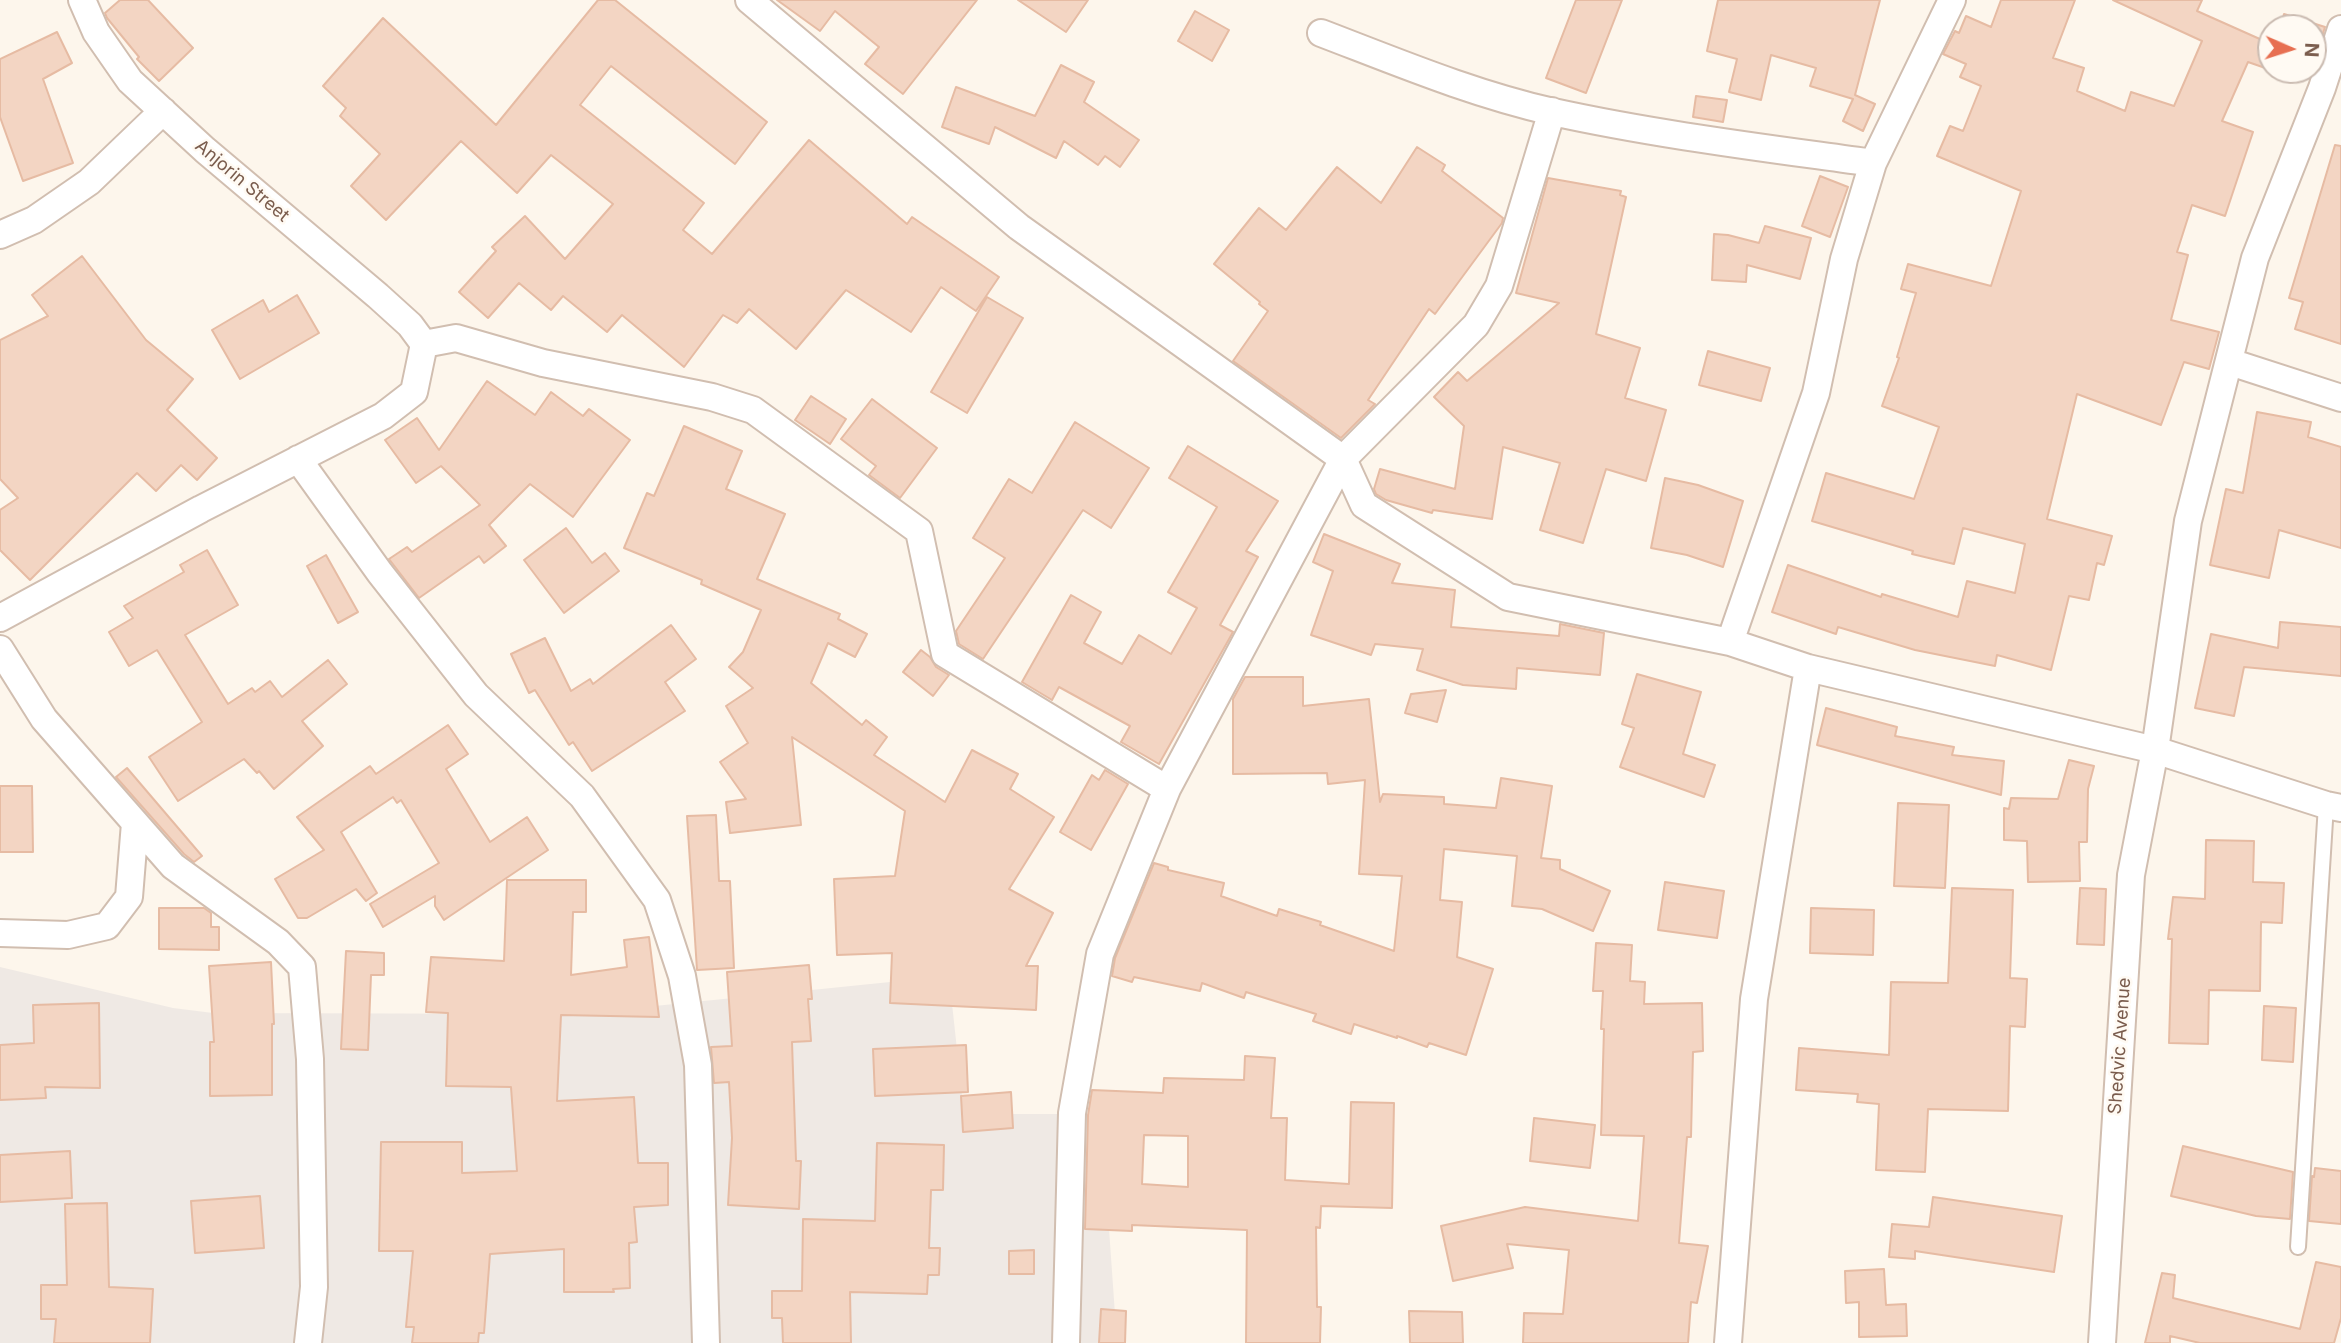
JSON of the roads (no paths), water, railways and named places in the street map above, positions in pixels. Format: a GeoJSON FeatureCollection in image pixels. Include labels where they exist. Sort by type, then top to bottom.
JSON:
{"type":"FeatureCollection","features":[{"type":"Feature","properties":{"kind":"street","name":"Anjorin Street"},"geometry":{"type":"LineString","coordinates":[[82,0],[96,32],[130,81],[205,150],[378,296],[410,325],[424,344]]}},
{"type":"Feature","properties":{"kind":"street"},"geometry":{"type":"LineString","coordinates":[[749,0],[1019,227],[1343,459],[1364,505],[1508,597],[1730,642],[1808,668],[2155,750],[2334,806]]}},
{"type":"Feature","properties":{"kind":"street"},"geometry":{"type":"LineString","coordinates":[[1730,642],[1816,393],[1844,259],[1873,163],[1952,0]]}},
{"type":"Feature","properties":{"kind":"street","name":"Shedvic Avenue"},"geometry":{"type":"LineString","coordinates":[[2102,1343],[2132,875],[2155,750],[2188,521],[2255,258],[2322,88],[2341,29]]}},
{"type":"Feature","properties":{"kind":"street"},"geometry":{"type":"LineString","coordinates":[[1321,33],[1443,79],[1552,111],[1703,140],[1873,163]]}},
{"type":"Feature","properties":{"kind":"street"},"geometry":{"type":"LineString","coordinates":[[0,235],[34,220],[89,182],[163,111]]}},
{"type":"Feature","properties":{"kind":"street"},"geometry":{"type":"LineString","coordinates":[[1066,1343],[1072,1112],[1100,954],[1167,789],[1343,459],[1476,326],[1499,286],[1552,111]]}},
{"type":"Feature","properties":{"kind":"street"},"geometry":{"type":"LineString","coordinates":[[0,618],[201,509],[383,416],[414,392],[424,344],[456,338],[543,363],[712,397],[753,410],[919,531],[946,654],[1167,789]]}},
{"type":"Feature","properties":{"kind":"street"},"geometry":{"type":"LineString","coordinates":[[2230,362],[2341,398]]}},
{"type":"Feature","properties":{"kind":"street"},"geometry":{"type":"LineString","coordinates":[[298,460],[380,573],[476,695],[582,796],[657,900],[682,976],[698,1065],[706,1343]]}},
{"type":"Feature","properties":{"kind":"street"},"geometry":{"type":"LineString","coordinates":[[0,649],[44,719],[173,866],[278,942],[302,967],[310,1059],[314,1273],[308,1343]]}},
{"type":"Feature","properties":{"kind":"street"},"geometry":{"type":"LineString","coordinates":[[1728,1343],[1754,999],[1808,668]]}},
{"type":"Feature","properties":{"kind":"street"},"geometry":{"type":"LineString","coordinates":[[0,933],[68,935],[107,926],[129,897],[135,824]]}},
{"type":"Feature","properties":{"kind":"lane"},"geometry":{"type":"LineString","coordinates":[[2298,1247],[2334,806]]}}]}
